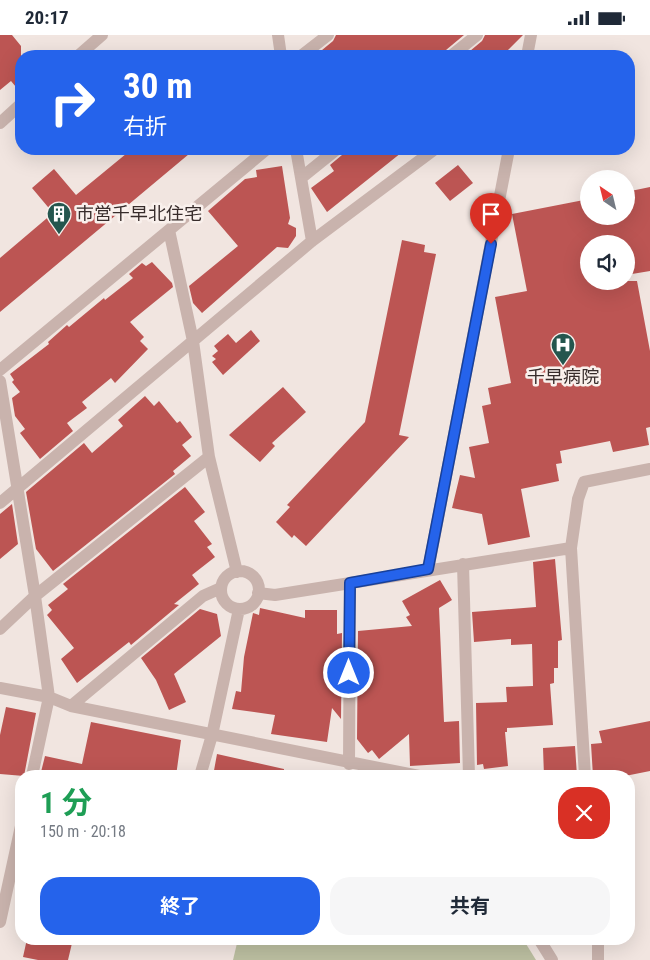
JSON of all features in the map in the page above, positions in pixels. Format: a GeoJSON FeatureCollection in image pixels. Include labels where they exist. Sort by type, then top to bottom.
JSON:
{"type":"FeatureCollection","features":[{"type":"Feature","properties":{"kind":"street"},"geometry":{"type":"LineString","coordinates":[[85,50],[102,35]]}},
{"type":"Feature","properties":{"kind":"street"},"geometry":{"type":"LineString","coordinates":[[278,35],[280,50]]}},
{"type":"Feature","properties":{"kind":"street"},"geometry":{"type":"LineString","coordinates":[[309,50],[328,35]]}},
{"type":"Feature","properties":{"kind":"street"},"geometry":{"type":"LineString","coordinates":[[458,50],[477,35]]}},
{"type":"Feature","properties":{"kind":"street"},"geometry":{"type":"LineString","coordinates":[[528,50],[531,35]]}},
{"type":"Feature","properties":{"kind":"street"},"geometry":{"type":"LineString","coordinates":[[0,123],[15,110]]}},
{"type":"Feature","properties":{"kind":"street"},"geometry":{"type":"LineString","coordinates":[[0,371],[260,155]]}},
{"type":"Feature","properties":{"kind":"street"},"geometry":{"type":"LineString","coordinates":[[297,155],[312,241]]}},
{"type":"Feature","properties":{"kind":"street"},"geometry":{"type":"LineString","coordinates":[[301,177],[329,155]]}},
{"type":"Feature","properties":{"kind":"street"},"geometry":{"type":"LineString","coordinates":[[0,503],[312,241],[427,155]]}},
{"type":"Feature","properties":{"kind":"street"},"geometry":{"type":"LineString","coordinates":[[428,569],[508,155]]}},
{"type":"Feature","properties":{"kind":"street"},"geometry":{"type":"LineString","coordinates":[[169,229],[193,341],[209,457],[237,572]]}},
{"type":"Feature","properties":{"kind":"street"},"geometry":{"type":"LineString","coordinates":[[0,381],[16,489],[35,595],[49,697],[33,770]]}},
{"type":"Feature","properties":{"kind":"street"},"geometry":{"type":"LineString","coordinates":[[0,629],[35,595],[209,457]]}},
{"type":"Feature","properties":{"kind":"street"},"geometry":{"type":"LineString","coordinates":[[585,770],[571,548],[578,499],[584,482],[650,469]]}},
{"type":"Feature","properties":{"kind":"street"},"geometry":{"type":"LineString","coordinates":[[258,593],[275,595],[428,569],[571,548]]}},
{"type":"Feature","properties":{"kind":"street"},"geometry":{"type":"LineString","coordinates":[[463,564],[469,770]]}},
{"type":"Feature","properties":{"kind":"street"},"geometry":{"type":"LineString","coordinates":[[237,572],[253,577],[258,587],[254,603],[239,609],[224,600],[221,588],[226,577],[237,572]]}},
{"type":"Feature","properties":{"kind":"street"},"geometry":{"type":"LineString","coordinates":[[349,764],[350,583]]}},
{"type":"Feature","properties":{"kind":"street"},"geometry":{"type":"LineString","coordinates":[[71,706],[203,596],[221,588]]}},
{"type":"Feature","properties":{"kind":"street"},"geometry":{"type":"LineString","coordinates":[[202,770],[212,735],[239,609]]}},
{"type":"Feature","properties":{"kind":"street"},"geometry":{"type":"LineString","coordinates":[[0,688],[49,697],[71,706],[373,770]]}},
{"type":"Feature","properties":{"kind":"street"},"geometry":{"type":"LineString","coordinates":[[0,922],[6,869],[15,843]]}},
{"type":"Feature","properties":{"kind":"street"},"geometry":{"type":"LineString","coordinates":[[543,945],[552,960]]}},
{"type":"Feature","properties":{"kind":"street"},"geometry":{"type":"LineString","coordinates":[[598,945],[598,960]]}},
{"type":"Feature","properties":{"kind":"green space"},"geometry":{"type":"Polygon","coordinates":[[[237,945],[527,945],[536,960],[233,960],[237,945]]]}},
{"type":"Feature","properties":{"kind":"building"},"geometry":{"type":"Polygon","coordinates":[[[0,35],[12,35],[21,46],[21,50],[15,50],[15,86],[11,81],[0,90],[0,35]]]}},
{"type":"Feature","properties":{"kind":"building"},"geometry":{"type":"Polygon","coordinates":[[[336,35],[464,35],[446,50],[322,50],[333,41],[336,35]]]}},
{"type":"Feature","properties":{"kind":"building"},"geometry":{"type":"Polygon","coordinates":[[[485,35],[523,35],[508,50],[471,50],[482,41],[485,35]]]}},
{"type":"Feature","properties":{"kind":"building","name":"市営千早北住宅"},"geometry":{"type":"Polygon","coordinates":[[[125,155],[188,155],[0,312],[0,258],[53,213],[32,188],[54,169],[76,195],[125,155]]]}},
{"type":"Feature","properties":{"kind":"building"},"geometry":{"type":"Polygon","coordinates":[[[342,155],[398,155],[327,212],[311,188],[334,171],[330,165],[342,155]]]}},
{"type":"Feature","properties":{"kind":"building"},"geometry":{"type":"Polygon","coordinates":[[[458,165],[473,183],[450,201],[435,183],[458,165]]]}},
{"type":"Feature","properties":{"kind":"building"},"geometry":{"type":"Polygon","coordinates":[[[282,166],[290,218],[288,224],[296,228],[296,236],[288,248],[277,247],[202,313],[193,303],[189,286],[238,246],[208,211],[245,179],[257,177],[256,170],[282,166]]]}},
{"type":"Feature","properties":{"kind":"building","name":"千早病院"},"geometry":{"type":"Polygon","coordinates":[[[650,187],[650,271],[635,274],[635,235],[580,235],[580,290],[635,290],[635,281],[637,281],[650,351],[650,427],[646,428],[649,445],[613,452],[610,441],[560,451],[562,463],[556,464],[559,481],[521,489],[530,537],[488,545],[482,514],[452,508],[460,475],[475,478],[469,447],[489,443],[482,406],[491,404],[488,388],[511,383],[495,297],[527,291],[512,214],[580,201],[580,225],[635,225],[635,190],[650,187]]]}},
{"type":"Feature","properties":{"kind":"building"},"geometry":{"type":"Polygon","coordinates":[[[402,240],[425,245],[424,252],[436,254],[399,435],[409,437],[306,546],[294,535],[292,538],[276,522],[290,507],[287,505],[365,422],[402,240]]]}},
{"type":"Feature","properties":{"kind":"building"},"geometry":{"type":"Polygon","coordinates":[[[152,262],[172,283],[173,287],[130,322],[144,337],[140,341],[148,349],[115,383],[111,378],[82,402],[87,408],[67,423],[73,431],[40,459],[20,433],[25,429],[15,416],[12,398],[20,392],[12,382],[14,380],[10,374],[49,344],[48,342],[67,325],[69,327],[104,298],[105,300],[133,278],[129,274],[142,263],[146,266],[152,262]]]}},
{"type":"Feature","properties":{"kind":"building"},"geometry":{"type":"Polygon","coordinates":[[[251,330],[260,341],[223,375],[212,362],[216,359],[212,356],[218,351],[214,346],[228,334],[236,343],[251,330]]]}},
{"type":"Feature","properties":{"kind":"building"},"geometry":{"type":"Polygon","coordinates":[[[283,387],[306,412],[272,443],[275,446],[260,462],[229,435],[283,387]]]}},
{"type":"Feature","properties":{"kind":"building"},"geometry":{"type":"Polygon","coordinates":[[[145,396],[154,406],[159,401],[177,423],[180,421],[192,437],[182,445],[191,456],[173,471],[175,474],[53,571],[36,549],[26,492],[84,443],[92,453],[123,426],[118,420],[145,396]]]}},
{"type":"Feature","properties":{"kind":"building"},"geometry":{"type":"Polygon","coordinates":[[[185,487],[205,512],[194,521],[212,544],[207,547],[215,557],[192,575],[199,584],[174,604],[179,605],[131,645],[129,642],[77,683],[61,659],[74,648],[47,615],[52,610],[48,605],[68,589],[63,584],[185,487]]]}},
{"type":"Feature","properties":{"kind":"building"},"geometry":{"type":"Polygon","coordinates":[[[12,504],[18,544],[0,559],[0,514],[12,504]]]}},
{"type":"Feature","properties":{"kind":"building"},"geometry":{"type":"Polygon","coordinates":[[[555,559],[562,640],[558,641],[558,668],[554,668],[554,683],[550,684],[553,725],[507,728],[507,732],[505,732],[508,766],[484,769],[483,764],[477,765],[476,703],[507,702],[506,687],[533,686],[532,644],[511,645],[511,639],[474,642],[472,612],[536,607],[533,562],[555,559]]]}},
{"type":"Feature","properties":{"kind":"building"},"geometry":{"type":"Polygon","coordinates":[[[440,580],[452,600],[439,608],[444,722],[459,721],[460,763],[410,766],[409,734],[379,759],[372,750],[368,753],[357,739],[358,631],[412,626],[406,617],[410,615],[402,601],[440,580]]]}},
{"type":"Feature","properties":{"kind":"building"},"geometry":{"type":"Polygon","coordinates":[[[260,608],[305,618],[305,610],[337,610],[337,634],[342,633],[341,719],[332,708],[327,742],[271,734],[275,715],[232,709],[236,691],[241,692],[244,657],[253,613],[259,615],[260,608]]]}},
{"type":"Feature","properties":{"kind":"building"},"geometry":{"type":"Polygon","coordinates":[[[200,609],[217,614],[221,636],[174,674],[186,702],[169,710],[156,680],[141,658],[200,609]]]}},
{"type":"Feature","properties":{"kind":"building"},"geometry":{"type":"Polygon","coordinates":[[[6,707],[36,713],[25,770],[15,770],[15,775],[0,774],[0,735],[6,707]]]}},
{"type":"Feature","properties":{"kind":"building"},"geometry":{"type":"Polygon","coordinates":[[[650,721],[650,771],[635,774],[635,770],[593,770],[591,744],[602,743],[599,731],[650,721]]]}},
{"type":"Feature","properties":{"kind":"building"},"geometry":{"type":"Polygon","coordinates":[[[91,722],[181,740],[177,770],[42,770],[45,756],[82,764],[91,722]]]}},
{"type":"Feature","properties":{"kind":"building"},"geometry":{"type":"Polygon","coordinates":[[[575,746],[577,770],[544,770],[543,748],[575,746]]]}},
{"type":"Feature","properties":{"kind":"building"},"geometry":{"type":"Polygon","coordinates":[[[217,754],[284,769],[284,770],[214,770],[217,754]]]}},
{"type":"Feature","properties":{"kind":"building"},"geometry":{"type":"Polygon","coordinates":[[[26,945],[72,945],[68,960],[38,960],[23,957],[26,945]]]}},
{"type":"Feature","properties":{"kind":"place","name":"市営千早北住宅"},"geometry":{"type":"Point","coordinates":[59,235]}},
{"type":"Feature","properties":{"kind":"place","name":"千早病院"},"geometry":{"type":"Point","coordinates":[563,366]}},
{"type":"Feature","properties":{"kind":"route"},"geometry":{"type":"LineString","coordinates":[[349,673],[350,583],[428,569],[491,244]]}}]}
